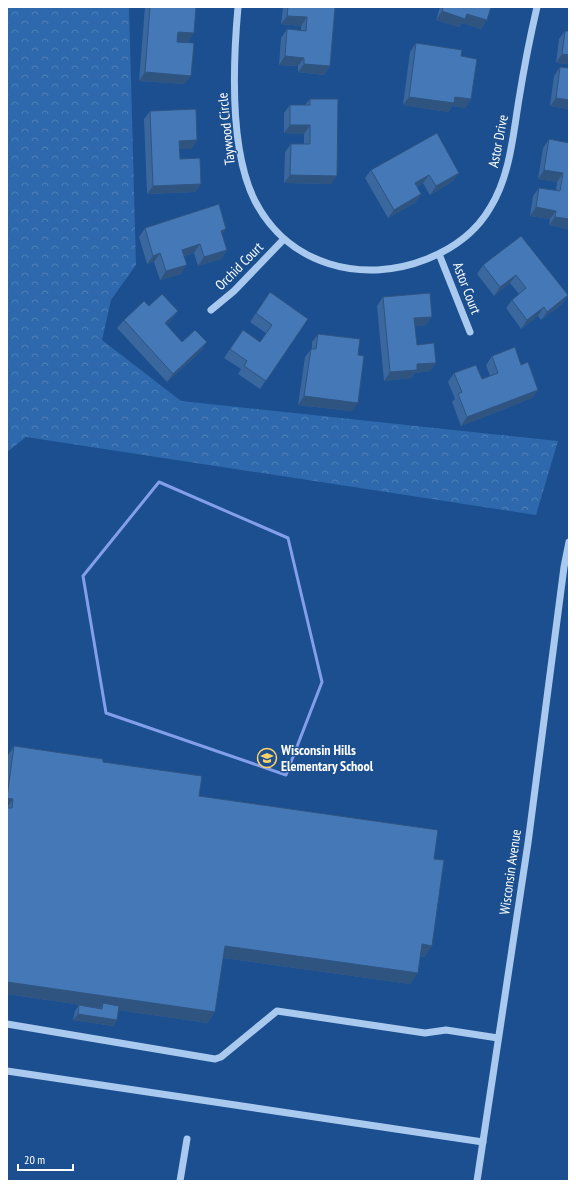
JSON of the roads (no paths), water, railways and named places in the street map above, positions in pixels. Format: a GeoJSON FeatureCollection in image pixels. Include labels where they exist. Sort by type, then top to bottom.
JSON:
{"type":"FeatureCollection","features":[{"type":"Feature","properties":{"kind":"street","name":"Taywood Circle"},"geometry":{"type":"LineString","coordinates":[[238,7],[234,81],[239,149],[244,175],[254,200],[267,223],[283,240],[304,254],[329,264],[360,270],[385,270],[408,267],[439,254]]}},
{"type":"Feature","properties":{"kind":"street","name":"Astor Drive"},"geometry":{"type":"LineString","coordinates":[[439,254],[447,251],[478,224],[490,209],[498,194],[505,174],[537,7]]}},
{"type":"Feature","properties":{"kind":"street","name":"Orchid Court"},"geometry":{"type":"LineString","coordinates":[[211,310],[234,291],[283,240]]}},
{"type":"Feature","properties":{"kind":"street","name":"Astor Court"},"geometry":{"type":"LineString","coordinates":[[439,254],[470,332]]}},
{"type":"Feature","properties":{"kind":"street","name":"Wisconsin Avenue"},"geometry":{"type":"LineString","coordinates":[[477,1181],[528,843],[564,567],[569,543]]}},
{"type":"Feature","properties":{"kind":"street"},"geometry":{"type":"LineString","coordinates":[[7,1024],[215,1059],[220,1057],[277,1011],[425,1033],[446,1030],[498,1038]]}},
{"type":"Feature","properties":{"kind":"street"},"geometry":{"type":"LineString","coordinates":[[7,1071],[483,1142]]}},
{"type":"Feature","properties":{"kind":"street"},"geometry":{"type":"LineString","coordinates":[[180,1181],[187,1139]]}},
{"type":"Feature","properties":{"kind":"place","name":"Wisconsin Hills Elementary School"},"geometry":{"type":"Point","coordinates":[267,758]}}]}
